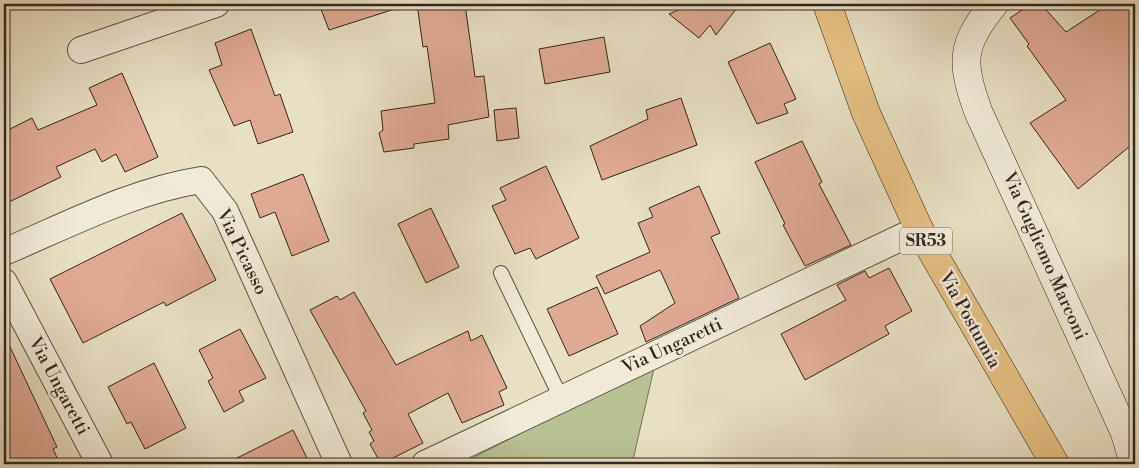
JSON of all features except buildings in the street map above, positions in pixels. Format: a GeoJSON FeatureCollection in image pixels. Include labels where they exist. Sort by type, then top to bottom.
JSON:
{"type":"FeatureCollection","features":[{"type":"Feature","properties":{"kind":"main road","name":"Via Postumia"},"geometry":{"type":"LineString","coordinates":[[827,4],[866,113],[919,229],[1055,464]]}},
{"type":"Feature","properties":{"kind":"street"},"geometry":{"type":"LineString","coordinates":[[81,50],[216,4]]}},
{"type":"Feature","properties":{"kind":"street","name":"Via Gugliemo Marconi"},"geometry":{"type":"LineString","coordinates":[[994,4],[974,32],[967,55],[967,79],[978,111],[1130,437],[1134,464]]}},
{"type":"Feature","properties":{"kind":"street","name":"Via Picasso"},"geometry":{"type":"LineString","coordinates":[[4,252],[135,197],[201,180],[225,210],[339,464]]}},
{"type":"Feature","properties":{"kind":"street","name":"Via Ungaretti"},"geometry":{"type":"LineString","coordinates":[[425,464],[919,229]]}},
{"type":"Feature","properties":{"kind":"street","name":"Via Ungaretti"},"geometry":{"type":"LineString","coordinates":[[4,282],[100,464]]}},
{"type":"Feature","properties":{"kind":"lane"},"geometry":{"type":"LineString","coordinates":[[501,274],[561,398]]}},
{"type":"Feature","properties":{"kind":"green space"},"geometry":{"type":"Polygon","coordinates":[[[655,364],[632,464],[461,464],[655,364]]]}}]}
